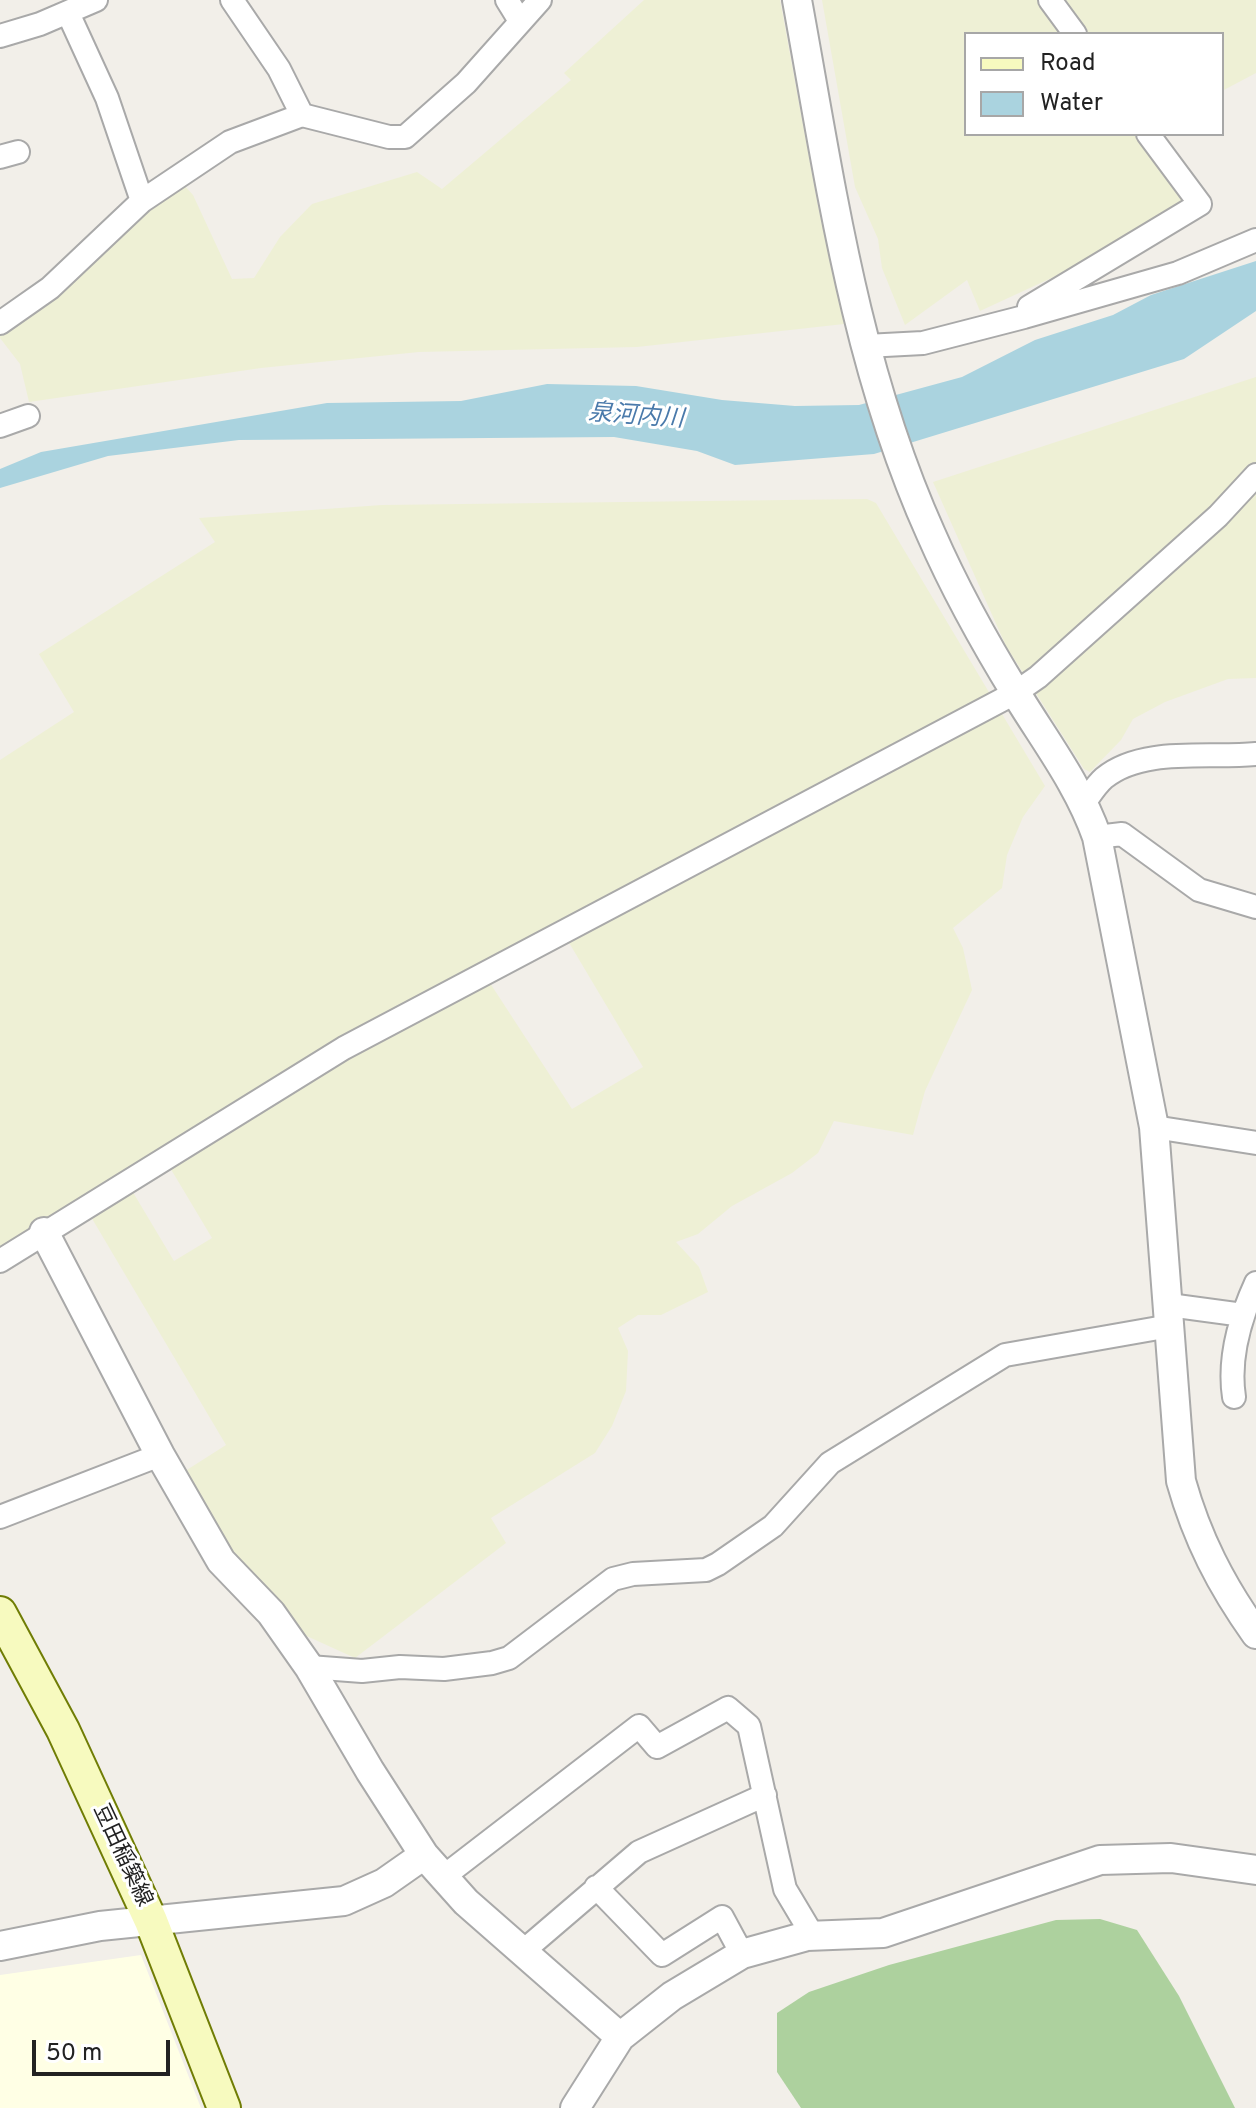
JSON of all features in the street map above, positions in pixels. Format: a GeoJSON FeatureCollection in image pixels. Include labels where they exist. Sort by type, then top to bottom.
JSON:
{"type":"FeatureCollection","features":[{"type":"Feature","properties":{"kind":"main road","name":"豆田稲築線"},"geometry":{"type":"LineString","coordinates":[[0,1613],[63,1730],[151,1921],[224,2108]]}},
{"type":"Feature","properties":{"kind":"street"},"geometry":{"type":"LineString","coordinates":[[0,36],[55,11],[96,0]]}},
{"type":"Feature","properties":{"kind":"street"},"geometry":{"type":"LineString","coordinates":[[232,0],[279,69],[302,115]]}},
{"type":"Feature","properties":{"kind":"street"},"geometry":{"type":"LineString","coordinates":[[507,0],[520,21]]}},
{"type":"Feature","properties":{"kind":"street"},"geometry":{"type":"LineString","coordinates":[[0,323],[50,288],[142,201],[230,142],[302,115],[389,137],[405,137],[466,83],[540,0]]}},
{"type":"Feature","properties":{"kind":"street"},"geometry":{"type":"LineString","coordinates":[[797,0],[830,187],[866,346],[907,476],[954,584],[1015,693],[1084,803],[1097,837],[1154,1127],[1181,1481],[1196,1533],[1225,1591],[1256,1634]]}},
{"type":"Feature","properties":{"kind":"street"},"geometry":{"type":"LineString","coordinates":[[1050,0],[1074,32]]}},
{"type":"Feature","properties":{"kind":"street"},"geometry":{"type":"LineString","coordinates":[[55,11],[107,98],[142,201]]}},
{"type":"Feature","properties":{"kind":"street"},"geometry":{"type":"LineString","coordinates":[[1004,322],[1200,204],[1149,136]]}},
{"type":"Feature","properties":{"kind":"street"},"geometry":{"type":"LineString","coordinates":[[866,346],[923,343],[1004,322],[1178,273],[1256,240]]}},
{"type":"Feature","properties":{"kind":"street"},"geometry":{"type":"LineString","coordinates":[[0,426],[28,416]]}},
{"type":"Feature","properties":{"kind":"street"},"geometry":{"type":"LineString","coordinates":[[0,1261],[344,1048],[1015,693],[1038,677],[1207,526],[1256,475]]}},
{"type":"Feature","properties":{"kind":"street"},"geometry":{"type":"LineString","coordinates":[[1084,803],[1104,778],[1137,763],[1174,757],[1256,754]]}},
{"type":"Feature","properties":{"kind":"street"},"geometry":{"type":"LineString","coordinates":[[1097,837],[1122,834],[1199,890],[1256,907]]}},
{"type":"Feature","properties":{"kind":"street"},"geometry":{"type":"LineString","coordinates":[[1154,1127],[1256,1143]]}},
{"type":"Feature","properties":{"kind":"street"},"geometry":{"type":"LineString","coordinates":[[44,1232],[160,1455],[221,1561],[271,1613],[309,1667],[370,1771],[434,1866],[521,1953],[620,2037]]}},
{"type":"Feature","properties":{"kind":"street"},"geometry":{"type":"LineString","coordinates":[[1234,1397],[1233,1360],[1243,1315],[1256,1283]]}},
{"type":"Feature","properties":{"kind":"street"},"geometry":{"type":"LineString","coordinates":[[309,1667],[362,1671],[400,1667],[444,1669],[509,1658],[613,1579],[633,1574],[706,1570],[718,1564],[773,1526],[830,1463],[1005,1355],[1169,1316],[1243,1315]]}},
{"type":"Feature","properties":{"kind":"street"},"geometry":{"type":"LineString","coordinates":[[0,1517],[160,1455]]}},
{"type":"Feature","properties":{"kind":"street"},"geometry":{"type":"LineString","coordinates":[[0,1946],[100,1926],[344,1901],[434,1866],[639,1726],[657,1747],[728,1708],[749,1726],[785,1889],[813,1936]]}},
{"type":"Feature","properties":{"kind":"street"},"geometry":{"type":"LineString","coordinates":[[521,1953],[639,1852],[765,1795]]}},
{"type":"Feature","properties":{"kind":"street"},"geometry":{"type":"LineString","coordinates":[[575,2108],[620,2037],[672,1996],[742,1954],[813,1936],[883,1933],[1100,1860],[1171,1858],[1256,1870]]}},
{"type":"Feature","properties":{"kind":"street"},"geometry":{"type":"LineString","coordinates":[[596,1887],[662,1955],[722,1917],[742,1954]]}},
{"type":"Feature","properties":{"kind":"shaded area"},"geometry":{"type":"Polygon","coordinates":[[[644,0],[780,0],[818,206],[844,324],[637,347],[419,352],[261,368],[29,402],[20,364],[0,338],[0,330],[182,183],[193,195],[232,279],[254,278],[280,237],[312,204],[417,172],[442,189],[571,80],[564,73],[644,0]]]}},
{"type":"Feature","properties":{"kind":"shaded area"},"geometry":{"type":"Polygon","coordinates":[[[822,0],[1256,0],[1256,73],[1224,90],[1224,32],[964,32],[964,136],[1144,136],[1186,203],[1084,263],[980,311],[967,280],[905,325],[882,268],[878,239],[855,187],[822,0]]]}},
{"type":"Feature","properties":{"kind":"shaded area"},"geometry":{"type":"Polygon","coordinates":[[[1256,377],[1256,678],[1228,679],[1165,702],[1133,719],[1121,740],[1090,772],[1084,769],[1006,646],[933,482],[1256,377]]]}},
{"type":"Feature","properties":{"kind":"shaded area"},"geometry":{"type":"Polygon","coordinates":[[[867,499],[876,503],[1045,786],[1023,817],[1007,855],[1002,888],[953,928],[963,948],[972,990],[925,1091],[913,1135],[834,1121],[818,1153],[792,1173],[732,1206],[698,1234],[676,1242],[699,1267],[708,1292],[661,1315],[638,1315],[618,1328],[628,1351],[626,1391],[612,1426],[595,1453],[491,1518],[506,1543],[355,1658],[300,1633],[233,1562],[182,1473],[226,1445],[81,1200],[0,1252],[0,760],[74,712],[39,654],[215,542],[199,518],[382,505],[867,499]],[[568,941],[488,980],[572,1109],[643,1067],[568,941]],[[169,1166],[131,1189],[174,1261],[212,1238],[169,1166]]]}},
{"type":"Feature","properties":{"kind":"shaded area"},"geometry":{"type":"Polygon","coordinates":[[[141,1955],[201,2108],[0,2108],[0,1975],[141,1955]]]}},
{"type":"Feature","properties":{"kind":"green space"},"geometry":{"type":"Polygon","coordinates":[[[1100,1919],[1137,1930],[1179,1996],[1235,2108],[801,2108],[777,2072],[777,2013],[809,1992],[889,1965],[1056,1920],[1100,1919]]]}},
{"type":"Feature","properties":{"kind":"water","name":"泉河内川"},"geometry":{"type":"Polygon","coordinates":[[[1256,261],[1256,311],[1184,359],[874,454],[735,465],[697,451],[614,437],[239,440],[108,456],[0,488],[0,469],[41,452],[327,403],[461,401],[547,384],[636,386],[722,400],[795,406],[859,405],[962,377],[1035,340],[1113,315],[1151,295],[1256,261]]]}}]}
